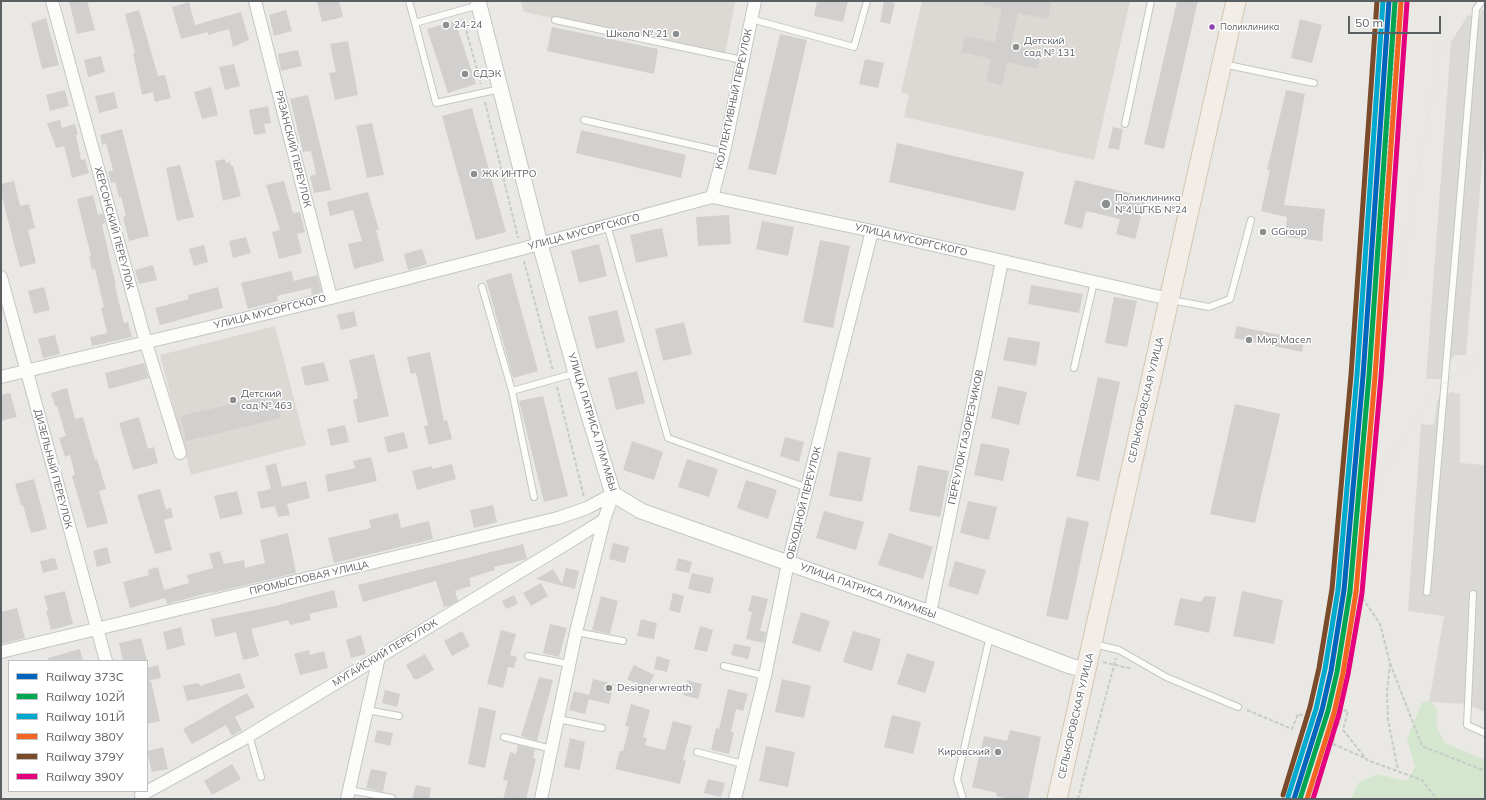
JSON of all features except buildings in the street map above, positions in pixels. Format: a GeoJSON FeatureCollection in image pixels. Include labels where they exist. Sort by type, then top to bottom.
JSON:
{"type":"FeatureCollection","features":[{"type":"Feature","properties":{"kind":"main road","name":"СЕЛЬКОРОВСКАЯ УЛИЦА"},"geometry":{"type":"LineString","coordinates":[[1057,799],[1236,1]]}},
{"type":"Feature","properties":{"kind":"street","name":"ХЕРСОНСКИЙ ПЕРЕУЛОК"},"geometry":{"type":"LineString","coordinates":[[52,1],[146,343],[180,453]]}},
{"type":"Feature","properties":{"kind":"street","name":"РЯЗАНСКИЙ ПЕРЕУЛОК"},"geometry":{"type":"LineString","coordinates":[[255,1],[331,298]]}},
{"type":"Feature","properties":{"kind":"street","name":"КОЛЛЕКТИВНЫЙ ПЕРЕУЛОК"},"geometry":{"type":"LineString","coordinates":[[712,197],[724,152],[755,1]]}},
{"type":"Feature","properties":{"kind":"street","name":"УЛИЦА ПАТРИСА ЛУМУМБЫ"},"geometry":{"type":"LineString","coordinates":[[479,3],[540,244],[576,373],[613,494],[641,511],[930,613],[1070,666],[1089,657]]}},
{"type":"Feature","properties":{"kind":"street","name":"УЛИЦА МУСОРГСКОГО"},"geometry":{"type":"LineString","coordinates":[[1,377],[331,298],[540,244],[712,197],[872,231],[1169,299]]}},
{"type":"Feature","properties":{"kind":"street","name":"ОБХОДНОЙ ПЕРЕУЛОК"},"geometry":{"type":"LineString","coordinates":[[735,799],[766,676],[788,563],[872,231]]}},
{"type":"Feature","properties":{"kind":"street","name":"ПЕРЕУЛОК ГАЗОРЕЗЧИКОВ"},"geometry":{"type":"LineString","coordinates":[[930,613],[1002,261]]}},
{"type":"Feature","properties":{"kind":"street","name":"ДИЗЕЛЬНЫЙ ПЕРЕУЛОК"},"geometry":{"type":"LineString","coordinates":[[1,277],[106,660]]}},
{"type":"Feature","properties":{"kind":"street","name":"ПРОМЫСЛОВАЯ УЛИЦА"},"geometry":{"type":"LineString","coordinates":[[1,652],[558,518],[587,508],[613,494]]}},
{"type":"Feature","properties":{"kind":"street"},"geometry":{"type":"LineString","coordinates":[[541,799],[576,632],[604,520],[613,494]]}},
{"type":"Feature","properties":{"kind":"street","name":"МУГАЙСКИЙ ПЕРЕУЛОК"},"geometry":{"type":"LineString","coordinates":[[148,791],[249,735],[604,520]]}},
{"type":"Feature","properties":{"kind":"street"},"geometry":{"type":"LineString","coordinates":[[348,794],[379,657]]}},
{"type":"Feature","properties":{"kind":"lane"},"geometry":{"type":"LineString","coordinates":[[409,1],[436,103],[501,89]]}},
{"type":"Feature","properties":{"kind":"lane"},"geometry":{"type":"LineString","coordinates":[[751,19],[854,47],[867,1]]}},
{"type":"Feature","properties":{"kind":"lane"},"geometry":{"type":"LineString","coordinates":[[1125,124],[1151,1]]}},
{"type":"Feature","properties":{"kind":"lane"},"geometry":{"type":"LineString","coordinates":[[1427,592],[1476,9],[1482,1]]}},
{"type":"Feature","properties":{"kind":"lane"},"geometry":{"type":"LineString","coordinates":[[415,23],[479,3]]}},
{"type":"Feature","properties":{"kind":"lane"},"geometry":{"type":"LineString","coordinates":[[555,20],[742,60]]}},
{"type":"Feature","properties":{"kind":"lane"},"geometry":{"type":"LineString","coordinates":[[1222,64],[1314,83]]}},
{"type":"Feature","properties":{"kind":"lane"},"geometry":{"type":"LineString","coordinates":[[584,120],[724,152]]}},
{"type":"Feature","properties":{"kind":"lane"},"geometry":{"type":"LineString","coordinates":[[1169,299],[1209,307],[1230,299],[1251,220]]}},
{"type":"Feature","properties":{"kind":"lane"},"geometry":{"type":"LineString","coordinates":[[607,225],[668,438],[808,488]]}},
{"type":"Feature","properties":{"kind":"lane"},"geometry":{"type":"LineString","coordinates":[[1074,368],[1094,282]]}},
{"type":"Feature","properties":{"kind":"lane"},"geometry":{"type":"LineString","coordinates":[[482,287],[512,391],[534,497]]}},
{"type":"Feature","properties":{"kind":"lane"},"geometry":{"type":"LineString","coordinates":[[512,391],[576,373]]}},
{"type":"Feature","properties":{"kind":"lane"},"geometry":{"type":"LineString","coordinates":[[1473,594],[1467,725],[1485,733]]}},
{"type":"Feature","properties":{"kind":"lane"},"geometry":{"type":"LineString","coordinates":[[576,632],[623,641]]}},
{"type":"Feature","properties":{"kind":"lane"},"geometry":{"type":"LineString","coordinates":[[963,799],[957,779],[990,636]]}},
{"type":"Feature","properties":{"kind":"lane"},"geometry":{"type":"LineString","coordinates":[[1089,657],[1119,650],[1166,677],[1238,707]]}},
{"type":"Feature","properties":{"kind":"lane"},"geometry":{"type":"LineString","coordinates":[[528,656],[569,664]]}},
{"type":"Feature","properties":{"kind":"lane"},"geometry":{"type":"LineString","coordinates":[[724,666],[766,676]]}},
{"type":"Feature","properties":{"kind":"lane"},"geometry":{"type":"LineString","coordinates":[[367,710],[399,716]]}},
{"type":"Feature","properties":{"kind":"lane"},"geometry":{"type":"LineString","coordinates":[[558,719],[602,728]]}},
{"type":"Feature","properties":{"kind":"lane"},"geometry":{"type":"LineString","coordinates":[[249,735],[261,777]]}},
{"type":"Feature","properties":{"kind":"lane"},"geometry":{"type":"LineString","coordinates":[[504,737],[552,749]]}},
{"type":"Feature","properties":{"kind":"lane"},"geometry":{"type":"LineString","coordinates":[[697,752],[743,764]]}},
{"type":"Feature","properties":{"kind":"lane"},"geometry":{"type":"LineString","coordinates":[[348,794],[392,798]]}},
{"type":"Feature","properties":{"kind":"path"},"geometry":{"type":"LineString","coordinates":[[1397,1],[1386,186],[1361,451],[1350,590],[1355,596],[1364,600],[1380,624],[1390,663],[1422,746],[1485,771]]}},
{"type":"Feature","properties":{"kind":"path"},"geometry":{"type":"LineString","coordinates":[[1078,799],[1119,650]]}},
{"type":"Feature","properties":{"kind":"path"},"geometry":{"type":"LineString","coordinates":[[1089,657],[1136,670]]}},
{"type":"Feature","properties":{"kind":"path"},"geometry":{"type":"LineString","coordinates":[[1390,663],[1387,693],[1388,720],[1398,770]]}},
{"type":"Feature","properties":{"kind":"path"},"geometry":{"type":"LineString","coordinates":[[1238,707],[1292,729],[1298,714],[1338,727],[1342,710],[1348,712],[1343,730],[1367,760]]}},
{"type":"Feature","properties":{"kind":"path"},"geometry":{"type":"LineString","coordinates":[[1334,726],[1333,744],[1367,760],[1422,780],[1437,799]]}},
{"type":"Feature","properties":{"kind":"shaded area","name":"Школа № 21"},"geometry":{"type":"Polygon","coordinates":[[[521,1],[735,1],[725,55],[524,12],[521,1]]]}},
{"type":"Feature","properties":{"kind":"shaded area","name":"Детский сад № 131"},"geometry":{"type":"Polygon","coordinates":[[[922,1],[1130,1],[1094,160],[904,117],[909,95],[901,92],[922,1]]]}},
{"type":"Feature","properties":{"kind":"shaded area"},"geometry":{"type":"Polygon","coordinates":[[[1481,10],[1485,10],[1485,130],[1466,355],[1454,355],[1440,379],[1426,379],[1451,42],[1468,15],[1480,17],[1481,10]]]}},
{"type":"Feature","properties":{"kind":"shaded area","name":"Детский сад № 463"},"geometry":{"type":"Polygon","coordinates":[[[275,326],[306,445],[191,475],[160,355],[275,326]]]}},
{"type":"Feature","properties":{"kind":"shaded area"},"geometry":{"type":"Polygon","coordinates":[[[1451,392],[1460,394],[1460,463],[1485,465],[1485,712],[1467,704],[1429,702],[1444,616],[1408,611],[1421,424],[1434,425],[1437,401],[1451,392]]]}},
{"type":"Feature","properties":{"kind":"green space"},"geometry":{"type":"Polygon","coordinates":[[[1430,701],[1437,709],[1437,728],[1445,743],[1485,760],[1485,799],[1351,799],[1358,783],[1377,774],[1407,781],[1415,767],[1407,739],[1422,702],[1430,701]]]}},
{"type":"Feature","properties":{"kind":"railway"},"geometry":{"type":"LineString","coordinates":[[1379,353],[1403,1]]}},
{"type":"Feature","properties":{"kind":"railway"},"geometry":{"type":"LineString","coordinates":[[1361,552],[1376,385],[1406,246],[1448,1]]}},
{"type":"Feature","properties":{"kind":"railway"},"geometry":{"type":"LineString","coordinates":[[1368,523],[1375,493],[1389,461],[1423,409],[1445,383],[1485,350]]}},
{"type":"Feature","properties":{"kind":"railway"},"geometry":{"type":"LineString","coordinates":[[1310,799],[1331,725],[1345,659],[1362,547]]}},
{"type":"Feature","properties":{"kind":"rail line","name":"379У"},"geometry":{"type":"LineString","coordinates":[[1283,795],[1310,707],[1319,668],[1332,589],[1351,375],[1377,1]]}},
{"type":"Feature","properties":{"kind":"rail line","name":"101Й"},"geometry":{"type":"LineString","coordinates":[[1288,797],[1316,709],[1325,669],[1338,590],[1357,375],[1383,1]]}},
{"type":"Feature","properties":{"kind":"rail line","name":"373C"},"geometry":{"type":"LineString","coordinates":[[1294,799],[1322,710],[1331,671],[1344,590],[1363,376],[1389,1]]}},
{"type":"Feature","properties":{"kind":"rail line","name":"102Й"},"geometry":{"type":"LineString","coordinates":[[1300,799],[1328,711],[1337,672],[1350,591],[1369,376],[1395,1]]}},
{"type":"Feature","properties":{"kind":"rail line","name":"380У"},"geometry":{"type":"LineString","coordinates":[[1307,799],[1334,713],[1343,673],[1356,592],[1375,377],[1401,2]]}},
{"type":"Feature","properties":{"kind":"rail line","name":"390У"},"geometry":{"type":"LineString","coordinates":[[1313,799],[1339,714],[1348,674],[1362,593],[1381,377],[1407,2]]}},
{"type":"Feature","properties":{"kind":"place","name":"24-24"},"geometry":{"type":"Point","coordinates":[446,25]}},
{"type":"Feature","properties":{"kind":"place","name":"Поликлиника"},"geometry":{"type":"Point","coordinates":[1212,27]}},
{"type":"Feature","properties":{"kind":"place","name":"Школа № 21"},"geometry":{"type":"Point","coordinates":[676,34]}},
{"type":"Feature","properties":{"kind":"place","name":"Детский сад № 131"},"geometry":{"type":"Point","coordinates":[1016,47]}},
{"type":"Feature","properties":{"kind":"place","name":"СДЭК"},"geometry":{"type":"Point","coordinates":[465,74]}},
{"type":"Feature","properties":{"kind":"place","name":"ЖК ИНТРО"},"geometry":{"type":"Point","coordinates":[474,174]}},
{"type":"Feature","properties":{"kind":"place","name":"Поликлиника №4 ЦГКБ №24"},"geometry":{"type":"Point","coordinates":[1106,204]}},
{"type":"Feature","properties":{"kind":"place","name":"GGroup"},"geometry":{"type":"Point","coordinates":[1263,232]}},
{"type":"Feature","properties":{"kind":"place","name":"Мир Масел"},"geometry":{"type":"Point","coordinates":[1249,340]}},
{"type":"Feature","properties":{"kind":"place","name":"Детский сад № 463"},"geometry":{"type":"Point","coordinates":[233,400]}},
{"type":"Feature","properties":{"kind":"place","name":"Designerwreath"},"geometry":{"type":"Point","coordinates":[609,688]}},
{"type":"Feature","properties":{"kind":"place","name":"Кировский"},"geometry":{"type":"Point","coordinates":[998,752]}}]}
